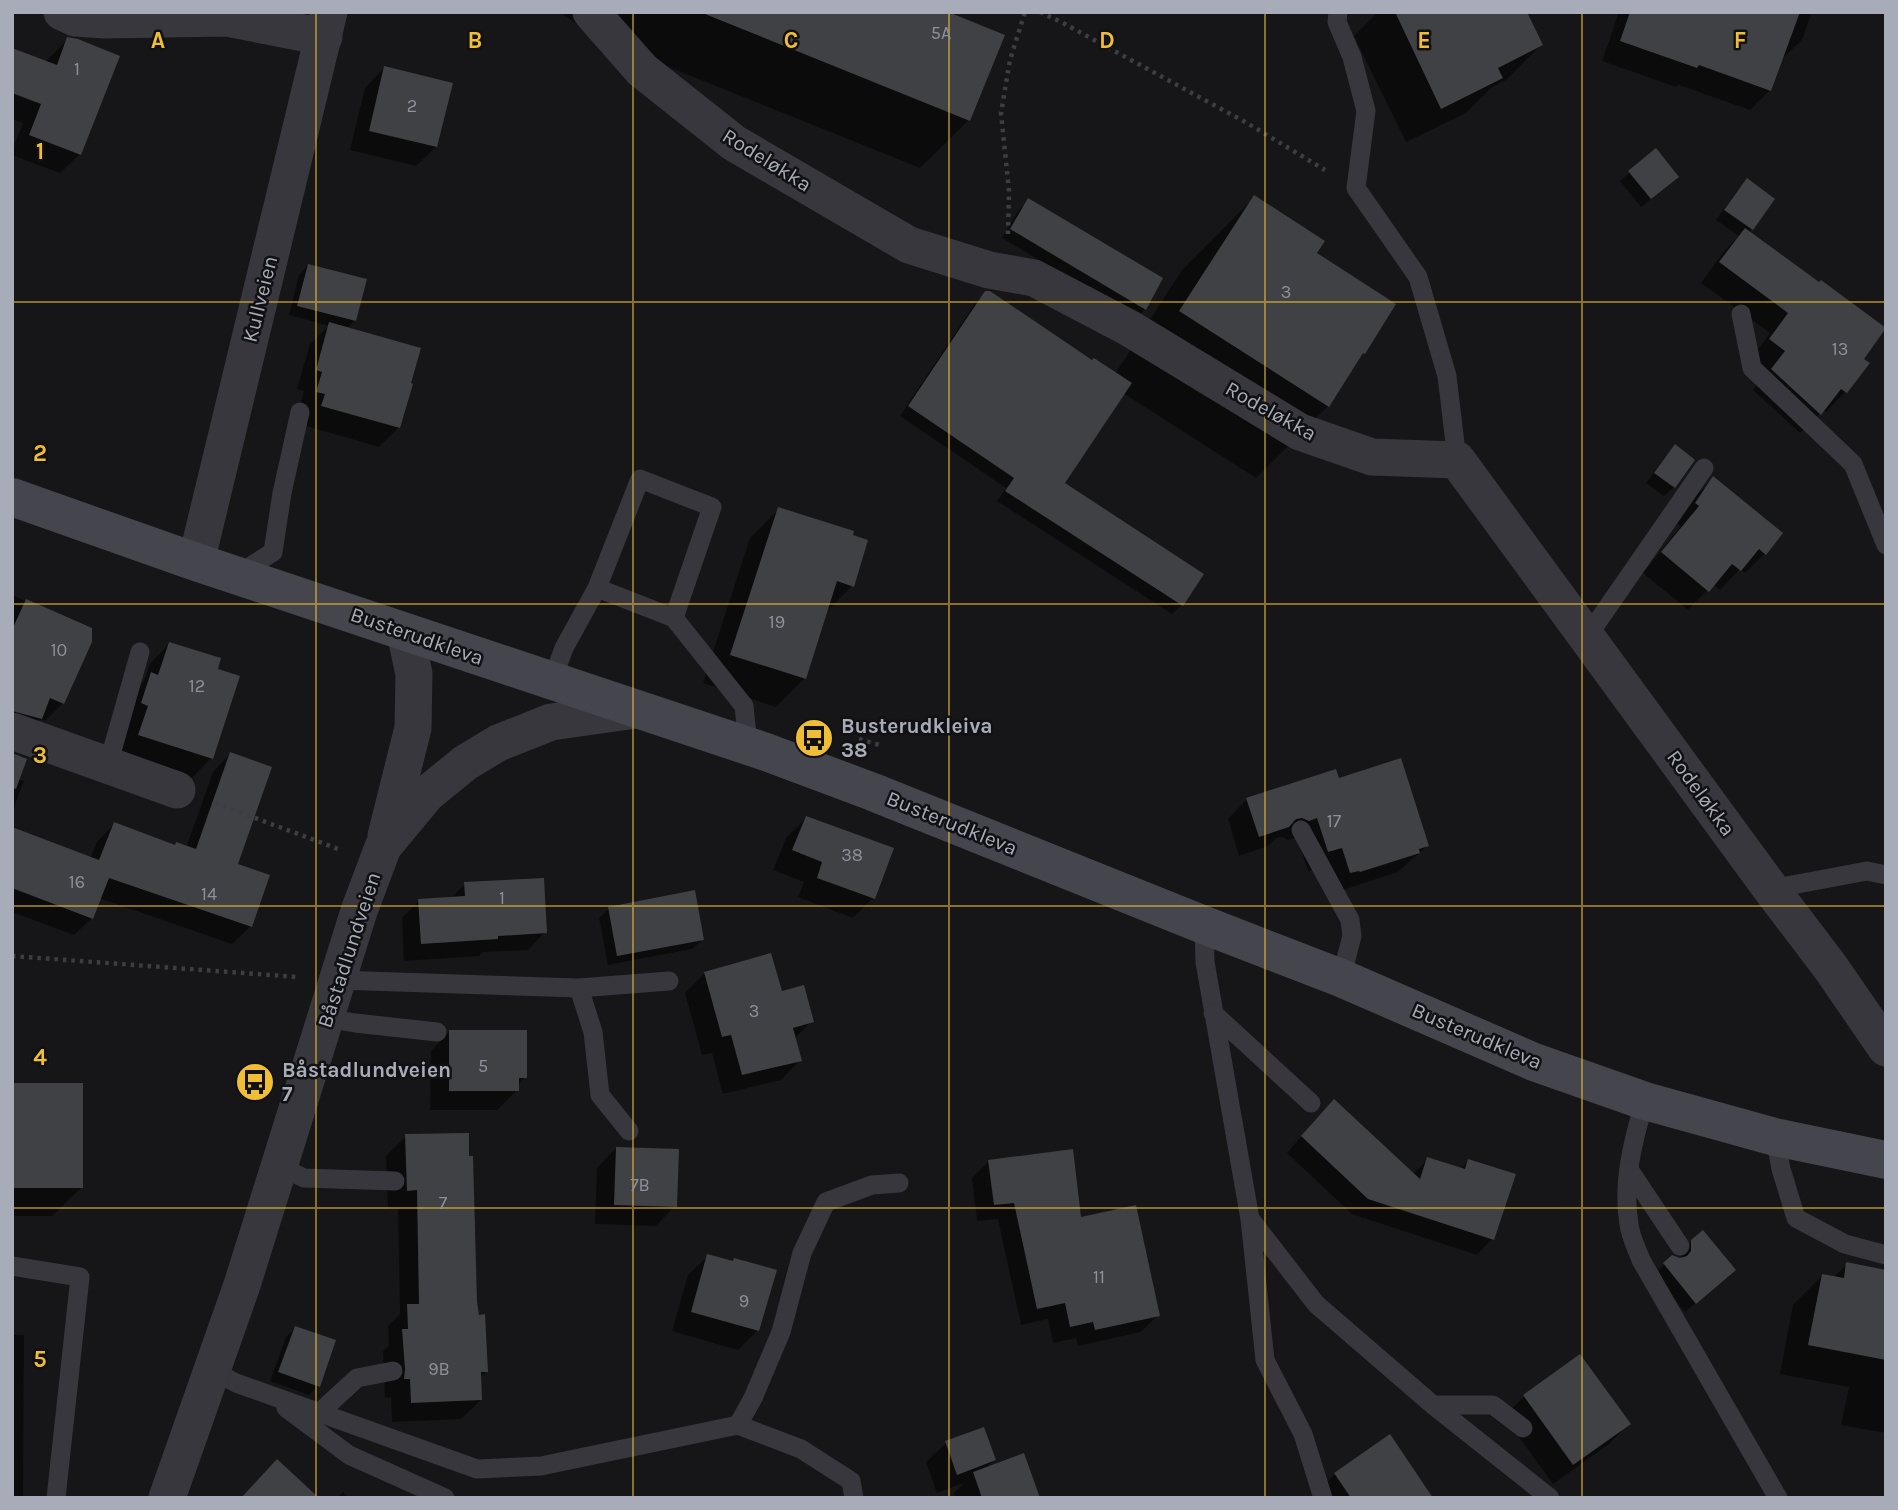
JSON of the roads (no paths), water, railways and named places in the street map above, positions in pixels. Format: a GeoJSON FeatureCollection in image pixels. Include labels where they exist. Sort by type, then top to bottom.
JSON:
{"type":"FeatureCollection","features":[{"type":"Feature","properties":{"kind":"street","name":"Kullveien"},"geometry":{"type":"LineString","coordinates":[[62,12],[75,18],[106,20],[227,18],[327,24],[196,562]]}},
{"type":"Feature","properties":{"kind":"street","name":"Rodeløkka"},"geometry":{"type":"LineString","coordinates":[[591,12],[642,70],[734,143],[909,245],[989,270],[1034,278],[1129,328],[1300,432],[1373,457],[1457,460],[1831,968],[1886,1048]]}},
{"type":"Feature","properties":{"kind":"street","name":"Busterudkleva"},"geometry":{"type":"LineString","coordinates":[[12,497],[196,562],[748,745],[1342,978],[1534,1062],[1645,1101],[1775,1137],[1886,1160]]}},
{"type":"Feature","properties":{"kind":"street"},"geometry":{"type":"LineString","coordinates":[[367,850],[413,728],[414,674],[405,632]]}},
{"type":"Feature","properties":{"kind":"street","name":"Båstadlundveien"},"geometry":{"type":"LineString","coordinates":[[167,1498],[242,1285],[326,1018],[359,911],[367,850],[427,794],[465,763],[498,743],[551,722],[636,710]]}},
{"type":"Feature","properties":{"kind":"street"},"geometry":{"type":"LineString","coordinates":[[12,731],[177,790]]}},
{"type":"Feature","properties":{"kind":"lane"},"geometry":{"type":"LineString","coordinates":[[1338,12],[1337,22],[1352,57],[1366,111],[1356,188],[1418,277],[1447,376],[1457,460]]}},
{"type":"Feature","properties":{"kind":"lane"},"geometry":{"type":"LineString","coordinates":[[1741,314],[1752,368],[1853,464],[1886,545]]}},
{"type":"Feature","properties":{"kind":"lane"},"geometry":{"type":"LineString","coordinates":[[237,575],[273,552],[282,493],[300,412]]}},
{"type":"Feature","properties":{"kind":"lane"},"geometry":{"type":"LineString","coordinates":[[1587,637],[1704,468]]}},
{"type":"Feature","properties":{"kind":"lane"},"geometry":{"type":"LineString","coordinates":[[552,681],[564,648],[597,588],[640,479],[712,507],[674,618]]}},
{"type":"Feature","properties":{"kind":"lane"},"geometry":{"type":"LineString","coordinates":[[597,588],[674,618],[744,706],[748,745]]}},
{"type":"Feature","properties":{"kind":"lane"},"geometry":{"type":"LineString","coordinates":[[108,765],[140,652]]}},
{"type":"Feature","properties":{"kind":"lane"},"geometry":{"type":"LineString","coordinates":[[1301,830],[1350,920],[1352,936],[1342,978]]}},
{"type":"Feature","properties":{"kind":"lane"},"geometry":{"type":"LineString","coordinates":[[1771,889],[1867,871],[1886,875]]}},
{"type":"Feature","properties":{"kind":"lane"},"geometry":{"type":"LineString","coordinates":[[1204,925],[1205,962],[1250,1219],[1265,1360],[1303,1434],[1323,1498]]}},
{"type":"Feature","properties":{"kind":"lane"},"geometry":{"type":"LineString","coordinates":[[337,980],[579,988],[669,981]]}},
{"type":"Feature","properties":{"kind":"lane"},"geometry":{"type":"LineString","coordinates":[[579,988],[593,1032],[600,1095],[629,1131]]}},
{"type":"Feature","properties":{"kind":"lane"},"geometry":{"type":"LineString","coordinates":[[1213,1013],[1311,1103]]}},
{"type":"Feature","properties":{"kind":"lane"},"geometry":{"type":"LineString","coordinates":[[326,1018],[437,1032]]}},
{"type":"Feature","properties":{"kind":"lane"},"geometry":{"type":"LineString","coordinates":[[1645,1101],[1636,1131],[1626,1200],[1629,1227],[1641,1260],[1778,1498]]}},
{"type":"Feature","properties":{"kind":"lane"},"geometry":{"type":"LineString","coordinates":[[1775,1137],[1781,1170],[1796,1218],[1845,1244],[1886,1255]]}},
{"type":"Feature","properties":{"kind":"lane"},"geometry":{"type":"LineString","coordinates":[[279,1167],[304,1178],[395,1181]]}},
{"type":"Feature","properties":{"kind":"lane"},"geometry":{"type":"LineString","coordinates":[[1630,1171],[1680,1246]]}},
{"type":"Feature","properties":{"kind":"lane"},"geometry":{"type":"LineString","coordinates":[[738,1425],[753,1398],[781,1332],[802,1253],[826,1202],[872,1185],[900,1183]]}},
{"type":"Feature","properties":{"kind":"lane"},"geometry":{"type":"LineString","coordinates":[[1250,1219],[1316,1304],[1433,1405],[1550,1498]]}},
{"type":"Feature","properties":{"kind":"lane"},"geometry":{"type":"LineString","coordinates":[[12,1266],[80,1277],[56,1498]]}},
{"type":"Feature","properties":{"kind":"lane"},"geometry":{"type":"LineString","coordinates":[[212,1370],[236,1383],[477,1469],[541,1465],[738,1425],[801,1449],[850,1481],[854,1498]]}},
{"type":"Feature","properties":{"kind":"lane"},"geometry":{"type":"LineString","coordinates":[[319,1413],[357,1378],[393,1371]]}},
{"type":"Feature","properties":{"kind":"lane"},"geometry":{"type":"LineString","coordinates":[[269,1395],[349,1455],[445,1498]]}},
{"type":"Feature","properties":{"kind":"lane"},"geometry":{"type":"LineString","coordinates":[[1433,1405],[1493,1405],[1523,1428]]}},
{"type":"Feature","properties":{"kind":"place","name":"Busterudkleiva 38"},"geometry":{"type":"Point","coordinates":[814,738]}},
{"type":"Feature","properties":{"kind":"place","name":"Båstadlundveien 7"},"geometry":{"type":"Point","coordinates":[255,1082]}}]}
